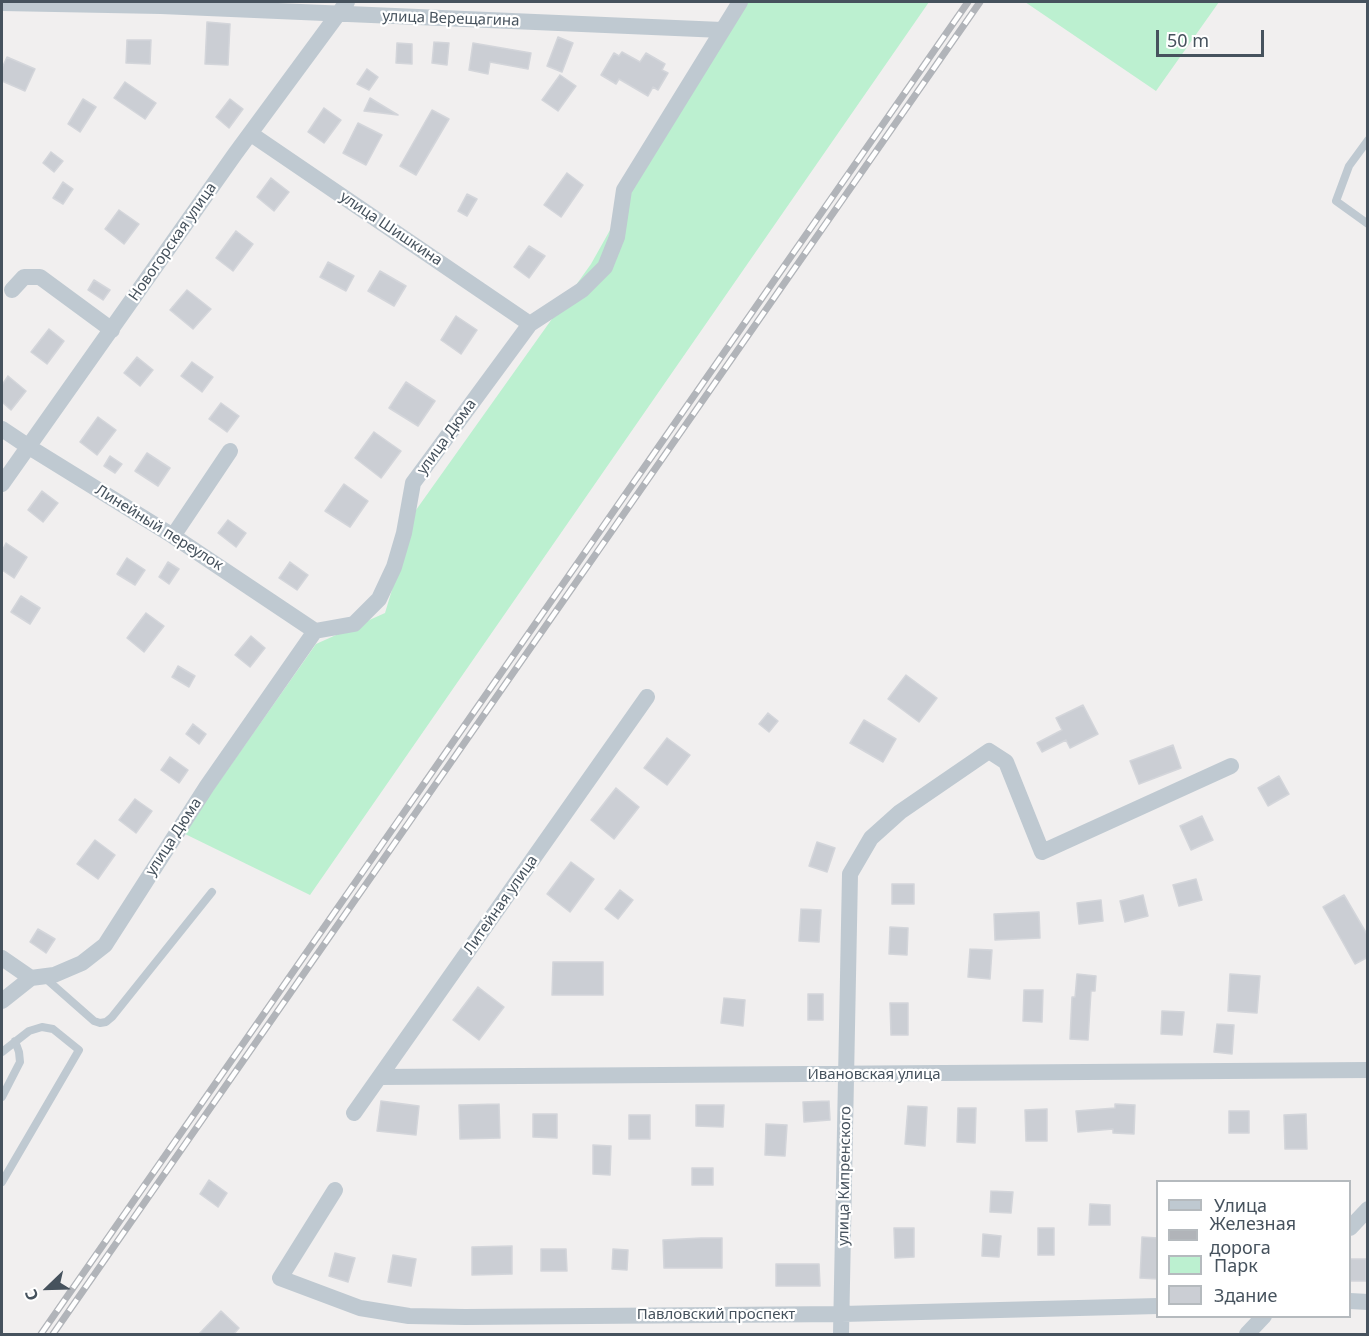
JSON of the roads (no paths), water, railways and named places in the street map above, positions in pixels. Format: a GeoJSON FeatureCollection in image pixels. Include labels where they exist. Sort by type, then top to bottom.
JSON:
{"type":"FeatureCollection","features":[{"type":"Feature","properties":{"kind":"street","name":"улица Дюма"},"geometry":{"type":"LineString","coordinates":[[2,1001],[37,977],[54,975],[82,963],[105,945],[207,786],[315,631],[354,624],[379,599],[394,567],[404,533],[413,483],[530,324],[582,290],[606,267],[617,237],[624,190],[740,2]]}},
{"type":"Feature","properties":{"kind":"street","name":"улица Верещагина"},"geometry":{"type":"LineString","coordinates":[[2,3],[343,8],[722,30]]}},
{"type":"Feature","properties":{"kind":"street","name":"Новогорская улица"},"geometry":{"type":"LineString","coordinates":[[2,484],[343,8]]}},
{"type":"Feature","properties":{"kind":"street","name":"улица Шишкина"},"geometry":{"type":"LineString","coordinates":[[251,134],[530,324]]}},
{"type":"Feature","properties":{"kind":"street"},"geometry":{"type":"LineString","coordinates":[[12,290],[24,277],[40,277],[112,330]]}},
{"type":"Feature","properties":{"kind":"street","name":"Линейный переулок"},"geometry":{"type":"LineString","coordinates":[[2,429],[174,536],[315,631]]}},
{"type":"Feature","properties":{"kind":"street"},"geometry":{"type":"LineString","coordinates":[[174,536],[230,451]]}},
{"type":"Feature","properties":{"kind":"street","name":"Литейная улица"},"geometry":{"type":"LineString","coordinates":[[354,1113],[647,697]]}},
{"type":"Feature","properties":{"kind":"street","name":"улица Кипренского"},"geometry":{"type":"LineString","coordinates":[[841,1335],[848,1075],[850,874],[871,838],[900,812],[989,751],[1006,762],[1042,852],[1231,766]]}},
{"type":"Feature","properties":{"kind":"street"},"geometry":{"type":"LineString","coordinates":[[2,958],[37,977]]}},
{"type":"Feature","properties":{"kind":"street","name":"Ивановская улица"},"geometry":{"type":"LineString","coordinates":[[380,1077],[1368,1070]]}},
{"type":"Feature","properties":{"kind":"street","name":"Павловский проспект"},"geometry":{"type":"LineString","coordinates":[[335,1190],[280,1278],[360,1308],[409,1316],[842,1314],[1156,1306]]}},
{"type":"Feature","properties":{"kind":"street"},"geometry":{"type":"LineString","coordinates":[[1351,1227],[1368,1209]]}},
{"type":"Feature","properties":{"kind":"street"},"geometry":{"type":"LineString","coordinates":[[1351,1301],[1368,1302]]}},
{"type":"Feature","properties":{"kind":"street"},"geometry":{"type":"LineString","coordinates":[[1247,1335],[1263,1318]]}},
{"type":"Feature","properties":{"kind":"lane"},"geometry":{"type":"LineString","coordinates":[[1368,140],[1349,166],[1336,201],[1368,224]]}},
{"type":"Feature","properties":{"kind":"lane"},"geometry":{"type":"LineString","coordinates":[[37,977],[94,1021],[106,1022],[212,892]]}},
{"type":"Feature","properties":{"kind":"lane"},"geometry":{"type":"LineString","coordinates":[[2,1052],[29,1031],[42,1027],[53,1029],[79,1050],[2,1182]]}},
{"type":"Feature","properties":{"kind":"lane"},"geometry":{"type":"LineString","coordinates":[[2,1097],[20,1062],[15,1041]]}},
{"type":"Feature","properties":{"kind":"railway"},"geometry":{"type":"LineString","coordinates":[[41,1334],[968,2]]}},
{"type":"Feature","properties":{"kind":"railway"},"geometry":{"type":"LineString","coordinates":[[53,1334],[980,2]]}}]}
